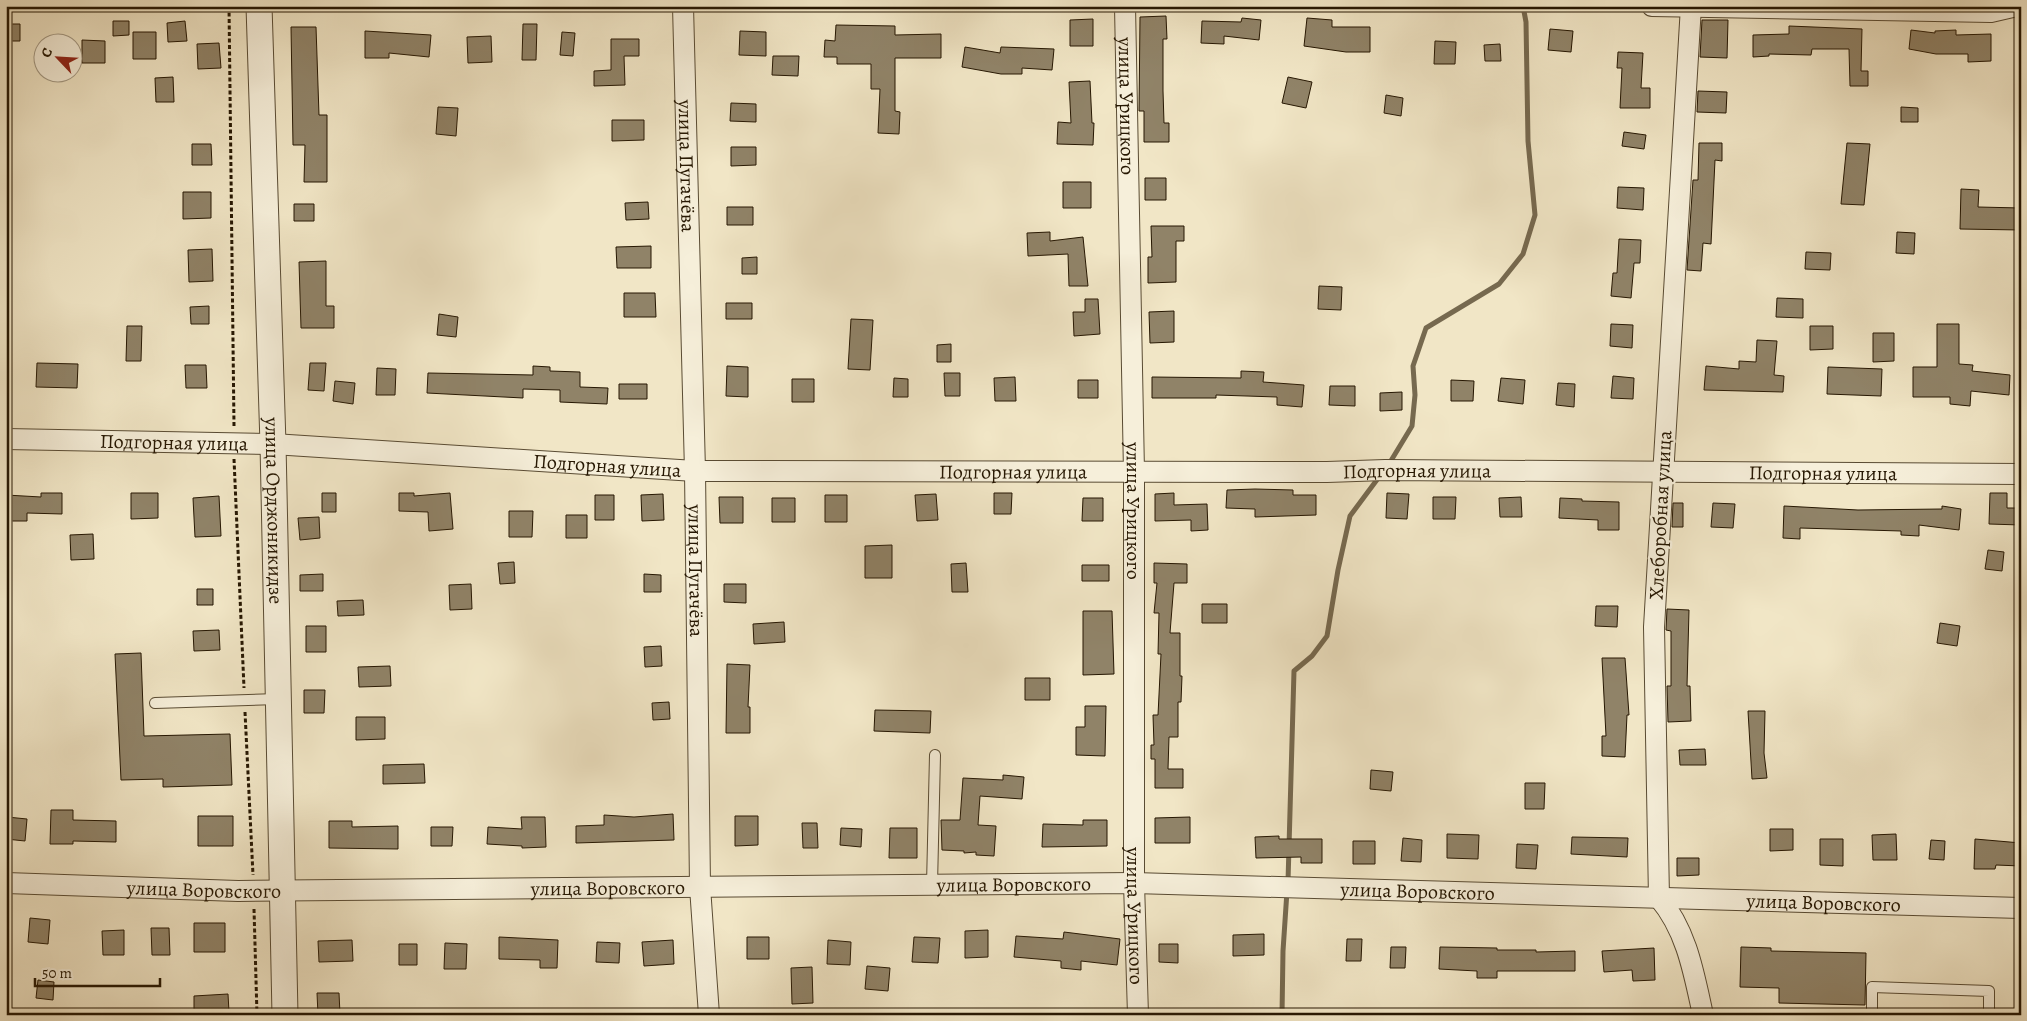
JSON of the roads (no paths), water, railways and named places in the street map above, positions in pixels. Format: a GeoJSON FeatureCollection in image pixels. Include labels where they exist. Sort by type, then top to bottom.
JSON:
{"type":"FeatureCollection","features":[{"type":"Feature","properties":{"kind":"street","name":"улица Орджоникидзе"},"geometry":{"type":"LineString","coordinates":[[259,6],[286,1015]]}},
{"type":"Feature","properties":{"kind":"street","name":"улица Пугачёва"},"geometry":{"type":"LineString","coordinates":[[683,6],[695,471],[700,887],[710,1015]]}},
{"type":"Feature","properties":{"kind":"street","name":"улица Урицкого"},"geometry":{"type":"LineString","coordinates":[[1125,6],[1134,472],[1134,883],[1138,1015]]}},
{"type":"Feature","properties":{"kind":"street"},"geometry":{"type":"LineString","coordinates":[[1652,6],[1991,12],[2017,6]]}},
{"type":"Feature","properties":{"kind":"street","name":"Хлеборобная улица"},"geometry":{"type":"LineString","coordinates":[[1660,898],[1654,627],[1691,7]]}},
{"type":"Feature","properties":{"kind":"street","name":"Подгорная улица"},"geometry":{"type":"LineString","coordinates":[[6,439],[272,444],[695,471],[1134,472],[1385,470],[2021,474]]}},
{"type":"Feature","properties":{"kind":"street","name":"улица Воровского"},"geometry":{"type":"LineString","coordinates":[[6,883],[253,890],[1134,883],[2021,908]]}},
{"type":"Feature","properties":{"kind":"street"},"geometry":{"type":"LineString","coordinates":[[1660,898],[1672,914],[1687,950],[1703,1015]]}},
{"type":"Feature","properties":{"kind":"lane"},"geometry":{"type":"LineString","coordinates":[[155,703],[278,699]]}},
{"type":"Feature","properties":{"kind":"lane"},"geometry":{"type":"LineString","coordinates":[[932,885],[935,755]]}},
{"type":"Feature","properties":{"kind":"lane"},"geometry":{"type":"LineString","coordinates":[[1872,1015],[1872,987],[1990,991],[1989,1015]]}},
{"type":"Feature","properties":{"kind":"waterway"},"geometry":{"type":"LineString","coordinates":[[1389,464],[1412,426],[1415,395],[1413,366],[1426,328],[1499,284],[1523,254],[1535,215],[1528,141],[1526,22],[1523,6]]}},
{"type":"Feature","properties":{"kind":"waterway"},"geometry":{"type":"LineString","coordinates":[[1288,882],[1294,671],[1312,656],[1327,636],[1338,570],[1350,516],[1379,477]]}},
{"type":"Feature","properties":{"kind":"waterway"},"geometry":{"type":"LineString","coordinates":[[1282,1015],[1283,951],[1287,891]]}}]}
